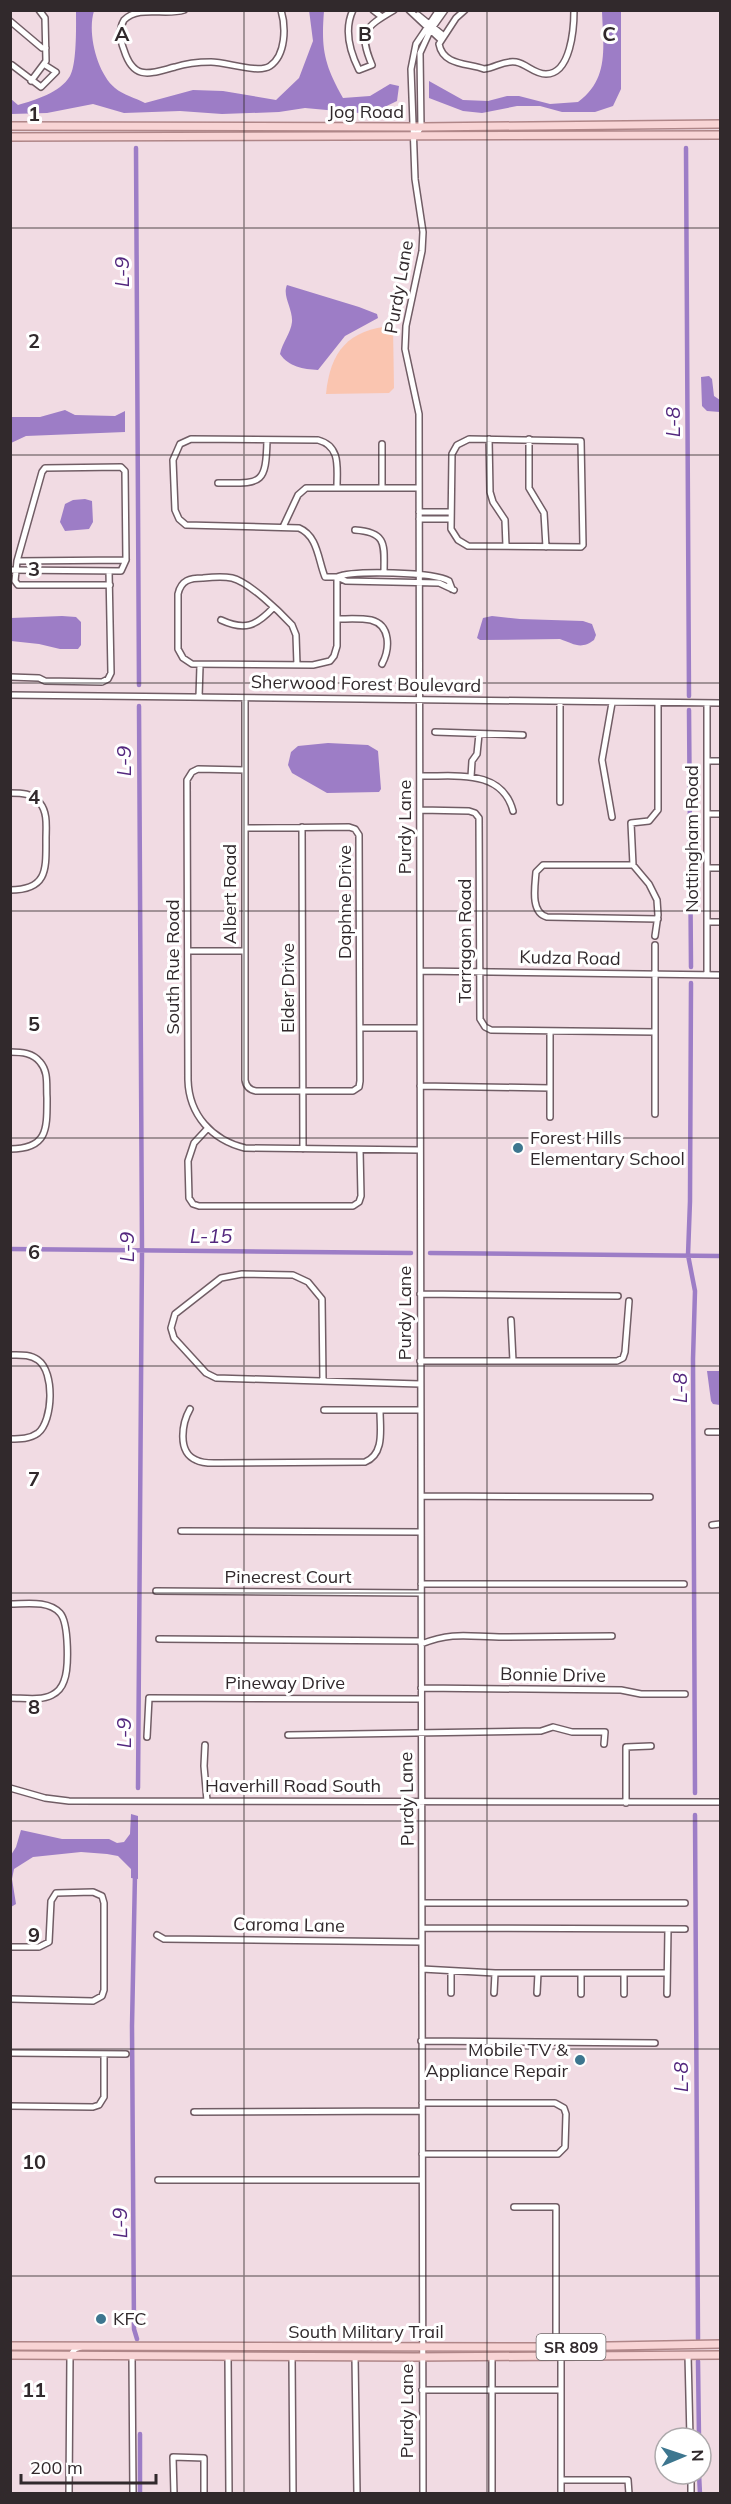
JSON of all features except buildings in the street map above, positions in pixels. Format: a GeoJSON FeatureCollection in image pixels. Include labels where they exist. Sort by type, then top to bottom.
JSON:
{"type":"FeatureCollection","features":[{"type":"Feature","properties":{"kind":"main road","name":"Jog Road"},"geometry":{"type":"LineString","coordinates":[[10,126],[417,127],[720,124]]}},
{"type":"Feature","properties":{"kind":"main road"},"geometry":{"type":"LineString","coordinates":[[68,126],[68,136]]}},
{"type":"Feature","properties":{"kind":"main road","name":"Jog Road"},"geometry":{"type":"LineString","coordinates":[[10,137],[720,135]]}},
{"type":"Feature","properties":{"kind":"main road","name":"South Military Trail"},"geometry":{"type":"LineString","coordinates":[[10,2346],[623,2347],[720,2344]]}},
{"type":"Feature","properties":{"kind":"main road"},"geometry":{"type":"LineString","coordinates":[[57,2356],[68,2346]]}},
{"type":"Feature","properties":{"kind":"main road"},"geometry":{"type":"LineString","coordinates":[[161,2356],[171,2354],[177,2346]]}},
{"type":"Feature","properties":{"kind":"main road"},"geometry":{"type":"LineString","coordinates":[[188,2356],[194,2349],[202,2346]]}},
{"type":"Feature","properties":{"kind":"main road"},"geometry":{"type":"LineString","coordinates":[[274,2356],[283,2354],[288,2346]]}},
{"type":"Feature","properties":{"kind":"main road"},"geometry":{"type":"LineString","coordinates":[[292,2356],[300,2351],[319,2351],[333,2347]]}},
{"type":"Feature","properties":{"kind":"main road"},"geometry":{"type":"LineString","coordinates":[[496,2356],[548,2352],[556,2347]]}},
{"type":"Feature","properties":{"kind":"main road"},"geometry":{"type":"LineString","coordinates":[[561,2356],[566,2351],[598,2351],[623,2347]]}},
{"type":"Feature","properties":{"kind":"main road","name":"South Military Trail"},"geometry":{"type":"LineString","coordinates":[[10,2355],[422,2357],[718,2353]]}},
{"type":"Feature","properties":{"kind":"street"},"geometry":{"type":"LineString","coordinates":[[31,81],[45,65],[45,18],[39,10]]}},
{"type":"Feature","properties":{"kind":"street"},"geometry":{"type":"LineString","coordinates":[[184,10],[169,14],[138,12],[126,17],[121,26],[120,35],[132,67],[141,73],[149,74],[198,62],[224,62],[256,70],[266,68],[275,62],[282,45],[284,29],[281,10]]}},
{"type":"Feature","properties":{"kind":"street"},"geometry":{"type":"LineString","coordinates":[[353,10],[349,19],[350,44],[359,70],[372,65],[364,42],[364,32],[394,10]]}},
{"type":"Feature","properties":{"kind":"street"},"geometry":{"type":"LineString","coordinates":[[373,10],[382,17]]}},
{"type":"Feature","properties":{"kind":"street"},"geometry":{"type":"LineString","coordinates":[[417,127],[422,46],[439,10]]}},
{"type":"Feature","properties":{"kind":"street"},"geometry":{"type":"LineString","coordinates":[[417,127],[411,90],[411,69],[416,44],[445,10]]}},
{"type":"Feature","properties":{"kind":"street"},"geometry":{"type":"LineString","coordinates":[[465,10],[456,18],[439,44],[441,52],[461,65],[475,65],[488,69],[499,63],[514,62],[532,71],[551,74],[559,69],[568,53],[574,28],[574,10]]}},
{"type":"Feature","properties":{"kind":"street"},"geometry":{"type":"LineString","coordinates":[[412,12],[443,38]]}},
{"type":"Feature","properties":{"kind":"street"},"geometry":{"type":"LineString","coordinates":[[10,21],[42,48],[46,48]]}},
{"type":"Feature","properties":{"kind":"street"},"geometry":{"type":"LineString","coordinates":[[12,65],[38,87],[44,86],[56,72],[45,65]]}},
{"type":"Feature","properties":{"kind":"street"},"geometry":{"type":"LineString","coordinates":[[411,69],[419,69]]}},
{"type":"Feature","properties":{"kind":"street"},"geometry":{"type":"LineString","coordinates":[[411,90],[420,89]]}},
{"type":"Feature","properties":{"kind":"street","name":"Purdy Lane"},"geometry":{"type":"LineString","coordinates":[[417,127],[415,179],[423,224],[423,244],[406,326],[405,349],[419,411],[423,2493]]}},
{"type":"Feature","properties":{"kind":"street"},"geometry":{"type":"LineString","coordinates":[[337,486],[336,455],[327,444],[318,440],[190,439],[182,442],[173,460],[175,510],[179,519],[189,525],[299,528],[308,533],[325,577],[384,573],[420,579]]}},
{"type":"Feature","properties":{"kind":"street"},"geometry":{"type":"LineString","coordinates":[[489,439],[490,492],[493,502],[505,520],[506,546]]}},
{"type":"Feature","properties":{"kind":"street"},"geometry":{"type":"LineString","coordinates":[[529,439],[529,488],[544,513],[546,546]]}},
{"type":"Feature","properties":{"kind":"street"},"geometry":{"type":"LineString","coordinates":[[529,439],[578,440],[583,443],[583,545],[581,547],[468,546],[463,544],[453,532],[451,515],[453,451],[457,445],[466,440],[529,439]]}},
{"type":"Feature","properties":{"kind":"street"},"geometry":{"type":"LineString","coordinates":[[218,483],[248,483],[260,477],[266,466],[267,440]]}},
{"type":"Feature","properties":{"kind":"street"},"geometry":{"type":"LineString","coordinates":[[382,444],[382,487]]}},
{"type":"Feature","properties":{"kind":"street"},"geometry":{"type":"LineString","coordinates":[[13,571],[121,571],[126,560],[125,471],[121,467],[45,468],[13,571],[18,585],[110,585]]}},
{"type":"Feature","properties":{"kind":"street"},"geometry":{"type":"LineString","coordinates":[[283,527],[303,489],[337,486],[419,488]]}},
{"type":"Feature","properties":{"kind":"street"},"geometry":{"type":"LineString","coordinates":[[419,516],[451,515]]}},
{"type":"Feature","properties":{"kind":"street"},"geometry":{"type":"LineString","coordinates":[[355,530],[370,531],[381,539],[384,573]]}},
{"type":"Feature","properties":{"kind":"street"},"geometry":{"type":"LineString","coordinates":[[16,561],[126,560]]}},
{"type":"Feature","properties":{"kind":"street"},"geometry":{"type":"LineString","coordinates":[[10,677],[39,678],[45,681],[102,681],[108,679],[111,673],[109,571]]}},
{"type":"Feature","properties":{"kind":"street"},"geometry":{"type":"LineString","coordinates":[[337,577],[346,581],[444,578],[449,580],[453,590]]}},
{"type":"Feature","properties":{"kind":"street"},"geometry":{"type":"LineString","coordinates":[[297,665],[294,628],[244,584],[231,578],[193,578],[184,582],[177,594],[178,649],[183,658],[200,666],[320,665],[332,659],[337,650],[337,577]]}},
{"type":"Feature","properties":{"kind":"street"},"geometry":{"type":"LineString","coordinates":[[221,620],[232,625],[250,626],[260,622],[273,608]]}},
{"type":"Feature","properties":{"kind":"street"},"geometry":{"type":"LineString","coordinates":[[337,619],[370,620],[381,626],[388,644],[382,664]]}},
{"type":"Feature","properties":{"kind":"street"},"geometry":{"type":"LineString","coordinates":[[200,666],[200,697]]}},
{"type":"Feature","properties":{"kind":"street","name":"Sherwood Forest Boulevard"},"geometry":{"type":"LineString","coordinates":[[10,695],[720,703]]}},
{"type":"Feature","properties":{"kind":"street","name":"Albert Road"},"geometry":{"type":"LineString","coordinates":[[245,698],[245,1080],[250,1089],[256,1091],[303,1092]]}},
{"type":"Feature","properties":{"kind":"street"},"geometry":{"type":"LineString","coordinates":[[560,702],[560,802]]}},
{"type":"Feature","properties":{"kind":"street"},"geometry":{"type":"LineString","coordinates":[[612,703],[602,760],[612,817]]}},
{"type":"Feature","properties":{"kind":"street"},"geometry":{"type":"LineString","coordinates":[[655,936],[658,919],[657,900],[653,890],[633,865],[631,823],[649,822],[658,810],[658,703]]}},
{"type":"Feature","properties":{"kind":"street","name":"Nottingham Road"},"geometry":{"type":"LineString","coordinates":[[707,703],[707,975]]}},
{"type":"Feature","properties":{"kind":"street"},"geometry":{"type":"LineString","coordinates":[[435,732],[523,735]]}},
{"type":"Feature","properties":{"kind":"street"},"geometry":{"type":"LineString","coordinates":[[471,777],[472,761],[477,754],[478,734]]}},
{"type":"Feature","properties":{"kind":"street"},"geometry":{"type":"LineString","coordinates":[[707,761],[720,761]]}},
{"type":"Feature","properties":{"kind":"street","name":"South Rue Road"},"geometry":{"type":"LineString","coordinates":[[208,1128],[194,1108],[188,1086],[188,777],[198,769],[245,770]]}},
{"type":"Feature","properties":{"kind":"street"},"geometry":{"type":"LineString","coordinates":[[420,776],[484,779],[499,786],[509,799],[513,811]]}},
{"type":"Feature","properties":{"kind":"street"},"geometry":{"type":"LineString","coordinates":[[10,793],[30,795],[41,804],[46,820],[46,869],[40,880],[26,889],[10,890]]}},
{"type":"Feature","properties":{"kind":"street","name":"Tarragon Road"},"geometry":{"type":"LineString","coordinates":[[420,810],[469,811],[475,813],[479,818],[480,1018],[485,1028],[491,1030],[655,1032]]}},
{"type":"Feature","properties":{"kind":"street"},"geometry":{"type":"LineString","coordinates":[[707,814],[720,814]]}},
{"type":"Feature","properties":{"kind":"street","name":"Daphne Drive"},"geometry":{"type":"LineString","coordinates":[[245,828],[349,827],[355,829],[359,834],[360,1081],[358,1087],[350,1092],[303,1092]]}},
{"type":"Feature","properties":{"kind":"street","name":"Elder Drive"},"geometry":{"type":"LineString","coordinates":[[302,828],[303,1149]]}},
{"type":"Feature","properties":{"kind":"street"},"geometry":{"type":"LineString","coordinates":[[633,865],[546,864],[538,869],[536,906],[540,915],[658,919]]}},
{"type":"Feature","properties":{"kind":"street"},"geometry":{"type":"LineString","coordinates":[[707,868],[720,868]]}},
{"type":"Feature","properties":{"kind":"street"},"geometry":{"type":"LineString","coordinates":[[707,922],[720,922]]}},
{"type":"Feature","properties":{"kind":"street"},"geometry":{"type":"LineString","coordinates":[[655,945],[655,1114]]}},
{"type":"Feature","properties":{"kind":"street"},"geometry":{"type":"LineString","coordinates":[[188,951],[245,951]]}},
{"type":"Feature","properties":{"kind":"street","name":"Kudza Road"},"geometry":{"type":"LineString","coordinates":[[420,971],[720,975]]}},
{"type":"Feature","properties":{"kind":"street"},"geometry":{"type":"LineString","coordinates":[[360,1028],[420,1028]]}},
{"type":"Feature","properties":{"kind":"street"},"geometry":{"type":"LineString","coordinates":[[550,1030],[550,1117]]}},
{"type":"Feature","properties":{"kind":"street"},"geometry":{"type":"LineString","coordinates":[[10,1052],[27,1053],[40,1061],[46,1074],[46,1125],[42,1138],[29,1148],[10,1149]]}},
{"type":"Feature","properties":{"kind":"street"},"geometry":{"type":"LineString","coordinates":[[420,1086],[550,1088]]}},
{"type":"Feature","properties":{"kind":"street"},"geometry":{"type":"LineString","coordinates":[[360,1150],[359,1202],[350,1207],[199,1206],[193,1204],[188,1195],[189,1155],[194,1143],[208,1128],[227,1142],[245,1148],[420,1150]]}},
{"type":"Feature","properties":{"kind":"street"},"geometry":{"type":"LineString","coordinates":[[323,1380],[322,1299],[313,1286],[302,1278],[293,1275],[242,1274],[220,1278],[173,1317],[171,1328],[174,1338],[206,1373],[213,1376],[227,1379],[420,1384]]}},
{"type":"Feature","properties":{"kind":"street"},"geometry":{"type":"LineString","coordinates":[[420,1294],[618,1296]]}},
{"type":"Feature","properties":{"kind":"street"},"geometry":{"type":"LineString","coordinates":[[420,1361],[618,1361],[623,1358],[625,1352],[629,1301]]}},
{"type":"Feature","properties":{"kind":"street"},"geometry":{"type":"LineString","coordinates":[[512,1320],[513,1361]]}},
{"type":"Feature","properties":{"kind":"street"},"geometry":{"type":"LineString","coordinates":[[10,1355],[29,1356],[42,1364],[48,1375],[49,1397],[47,1421],[42,1429],[31,1437],[10,1439]]}},
{"type":"Feature","properties":{"kind":"street"},"geometry":{"type":"LineString","coordinates":[[190,1409],[184,1420],[183,1438],[188,1454],[198,1461],[220,1463],[364,1462],[372,1458],[380,1446],[380,1411]]}},
{"type":"Feature","properties":{"kind":"street"},"geometry":{"type":"LineString","coordinates":[[324,1410],[420,1410]]}},
{"type":"Feature","properties":{"kind":"street"},"geometry":{"type":"LineString","coordinates":[[708,1432],[720,1432]]}},
{"type":"Feature","properties":{"kind":"street"},"geometry":{"type":"LineString","coordinates":[[421,1496],[650,1497]]}},
{"type":"Feature","properties":{"kind":"street"},"geometry":{"type":"LineString","coordinates":[[712,1525],[720,1524]]}},
{"type":"Feature","properties":{"kind":"street"},"geometry":{"type":"LineString","coordinates":[[181,1531],[421,1532]]}},
{"type":"Feature","properties":{"kind":"street"},"geometry":{"type":"LineString","coordinates":[[421,1584],[684,1584]]}},
{"type":"Feature","properties":{"kind":"street","name":"Pinecrest Court"},"geometry":{"type":"LineString","coordinates":[[156,1591],[421,1593]]}},
{"type":"Feature","properties":{"kind":"street"},"geometry":{"type":"LineString","coordinates":[[10,1604],[43,1604],[59,1612],[66,1626],[66,1675],[59,1690],[47,1697],[10,1698]]}},
{"type":"Feature","properties":{"kind":"street"},"geometry":{"type":"LineString","coordinates":[[159,1639],[421,1642],[464,1634],[505,1637],[612,1636]]}},
{"type":"Feature","properties":{"kind":"street","name":"Bonnie Drive"},"geometry":{"type":"LineString","coordinates":[[421,1688],[621,1690],[640,1694],[685,1694]]}},
{"type":"Feature","properties":{"kind":"street","name":"Pineway Drive"},"geometry":{"type":"LineString","coordinates":[[147,1737],[149,1698],[421,1699]]}},
{"type":"Feature","properties":{"kind":"street"},"geometry":{"type":"LineString","coordinates":[[288,1735],[541,1731],[554,1727],[572,1732],[604,1732],[604,1744]]}},
{"type":"Feature","properties":{"kind":"street"},"geometry":{"type":"LineString","coordinates":[[205,1745],[207,1801]]}},
{"type":"Feature","properties":{"kind":"street"},"geometry":{"type":"LineString","coordinates":[[626,1803],[626,1747],[651,1746]]}},
{"type":"Feature","properties":{"kind":"street","name":"Haverhill Road South"},"geometry":{"type":"LineString","coordinates":[[10,1788],[45,1798],[69,1801],[720,1802]]}},
{"type":"Feature","properties":{"kind":"street"},"geometry":{"type":"LineString","coordinates":[[10,1947],[39,1947],[49,1942],[51,1901],[57,1893],[93,1892],[102,1896],[104,1903],[104,1990],[102,1996],[93,2001],[10,1999]]}},
{"type":"Feature","properties":{"kind":"street"},"geometry":{"type":"LineString","coordinates":[[422,1903],[686,1903]]}},
{"type":"Feature","properties":{"kind":"street"},"geometry":{"type":"LineString","coordinates":[[422,1928],[685,1929]]}},
{"type":"Feature","properties":{"kind":"street"},"geometry":{"type":"LineString","coordinates":[[667,1994],[668,1929]]}},
{"type":"Feature","properties":{"kind":"street","name":"Caroma Lane"},"geometry":{"type":"LineString","coordinates":[[157,1935],[164,1939],[422,1942]]}},
{"type":"Feature","properties":{"kind":"street"},"geometry":{"type":"LineString","coordinates":[[422,1969],[495,1973],[667,1973]]}},
{"type":"Feature","properties":{"kind":"street"},"geometry":{"type":"LineString","coordinates":[[451,1971],[451,1993]]}},
{"type":"Feature","properties":{"kind":"street"},"geometry":{"type":"LineString","coordinates":[[494,1993],[495,1973]]}},
{"type":"Feature","properties":{"kind":"street"},"geometry":{"type":"LineString","coordinates":[[537,1993],[538,1973]]}},
{"type":"Feature","properties":{"kind":"street"},"geometry":{"type":"LineString","coordinates":[[581,1973],[581,1994]]}},
{"type":"Feature","properties":{"kind":"street"},"geometry":{"type":"LineString","coordinates":[[624,1973],[624,1994]]}},
{"type":"Feature","properties":{"kind":"street"},"geometry":{"type":"LineString","coordinates":[[421,2041],[655,2043]]}},
{"type":"Feature","properties":{"kind":"street"},"geometry":{"type":"LineString","coordinates":[[10,2053],[126,2054]]}},
{"type":"Feature","properties":{"kind":"street"},"geometry":{"type":"LineString","coordinates":[[10,2106],[93,2107],[99,2105],[104,2097],[104,2054]]}},
{"type":"Feature","properties":{"kind":"street"},"geometry":{"type":"LineString","coordinates":[[422,2103],[555,2103],[564,2108],[566,2144],[561,2152],[555,2154],[422,2154]]}},
{"type":"Feature","properties":{"kind":"street"},"geometry":{"type":"LineString","coordinates":[[194,2112],[422,2111]]}},
{"type":"Feature","properties":{"kind":"street"},"geometry":{"type":"LineString","coordinates":[[158,2180],[422,2180]]}},
{"type":"Feature","properties":{"kind":"street"},"geometry":{"type":"LineString","coordinates":[[514,2207],[556,2206],[556,2347]]}},
{"type":"Feature","properties":{"kind":"street"},"geometry":{"type":"LineString","coordinates":[[69,2493],[70,2356],[75,2349],[86,2346]]}},
{"type":"Feature","properties":{"kind":"street"},"geometry":{"type":"LineString","coordinates":[[688,2355],[690,2426]]}},
{"type":"Feature","properties":{"kind":"street"},"geometry":{"type":"LineString","coordinates":[[132,2356],[133,2493]]}},
{"type":"Feature","properties":{"kind":"street"},"geometry":{"type":"LineString","coordinates":[[228,2356],[229,2493]]}},
{"type":"Feature","properties":{"kind":"street"},"geometry":{"type":"LineString","coordinates":[[292,2356],[293,2493]]}},
{"type":"Feature","properties":{"kind":"street"},"geometry":{"type":"LineString","coordinates":[[355,2356],[357,2493]]}},
{"type":"Feature","properties":{"kind":"street"},"geometry":{"type":"LineString","coordinates":[[492,2493],[492,2390],[496,2356]]}},
{"type":"Feature","properties":{"kind":"street"},"geometry":{"type":"LineString","coordinates":[[561,2356],[561,2493]]}},
{"type":"Feature","properties":{"kind":"street"},"geometry":{"type":"LineString","coordinates":[[422,2390],[561,2390]]}},
{"type":"Feature","properties":{"kind":"street"},"geometry":{"type":"LineString","coordinates":[[174,2493],[173,2457],[204,2458],[204,2493]]}},
{"type":"Feature","properties":{"kind":"street"},"geometry":{"type":"LineString","coordinates":[[561,2480],[628,2480],[628,2493]]}},
{"type":"Feature","properties":{"kind":"shaded area"},"geometry":{"type":"Polygon","coordinates":[[[309,10],[324,11],[325,56],[343,98],[370,96],[390,84],[399,86],[397,101],[370,114],[305,108],[279,112],[222,114],[180,111],[124,113],[93,104],[47,113],[11,114],[11,99],[18,105],[39,98],[60,87],[70,76],[75,54],[76,11],[94,11],[92,30],[95,52],[103,73],[109,81],[122,93],[145,103],[193,90],[223,91],[276,100],[299,78],[313,41],[309,10]]]}},
{"type":"Feature","properties":{"kind":"shaded area"},"geometry":{"type":"Polygon","coordinates":[[[602,11],[621,11],[621,89],[613,106],[595,112],[562,112],[540,106],[517,106],[482,113],[463,111],[429,98],[429,81],[463,100],[488,101],[507,96],[519,96],[550,104],[578,102],[588,93],[600,72],[603,49],[602,11]]]}},
{"type":"Feature","properties":{"kind":"shaded area"},"geometry":{"type":"Polygon","coordinates":[[[287,285],[359,307],[377,314],[378,318],[345,336],[318,370],[297,366],[288,362],[280,354],[292,322],[286,294],[287,285]]]}},
{"type":"Feature","properties":{"kind":"shaded area"},"geometry":{"type":"Polygon","coordinates":[[[393,326],[394,388],[389,393],[326,394],[332,366],[344,345],[364,332],[393,326]]]}},
{"type":"Feature","properties":{"kind":"shaded area"},"geometry":{"type":"Polygon","coordinates":[[[709,376],[712,379],[714,396],[720,400],[720,412],[707,411],[702,406],[701,377],[709,376]]]}},
{"type":"Feature","properties":{"kind":"shaded area"},"geometry":{"type":"Polygon","coordinates":[[[65,410],[75,415],[115,416],[125,411],[125,432],[26,436],[11,443],[11,417],[40,417],[65,410]]]}},
{"type":"Feature","properties":{"kind":"shaded area"},"geometry":{"type":"Polygon","coordinates":[[[73,500],[92,501],[93,522],[89,529],[65,531],[60,522],[65,504],[73,500]]]}},
{"type":"Feature","properties":{"kind":"shaded area"},"geometry":{"type":"Polygon","coordinates":[[[492,616],[583,621],[592,624],[596,635],[594,640],[585,645],[573,644],[560,639],[480,640],[477,638],[483,618],[492,616]]]}},
{"type":"Feature","properties":{"kind":"shaded area"},"geometry":{"type":"Polygon","coordinates":[[[76,617],[81,622],[81,645],[78,649],[60,649],[11,641],[11,618],[76,617]]]}},
{"type":"Feature","properties":{"kind":"shaded area"},"geometry":{"type":"Polygon","coordinates":[[[328,743],[368,745],[378,751],[381,789],[379,792],[327,793],[292,773],[288,765],[291,752],[298,746],[328,743]]]}},
{"type":"Feature","properties":{"kind":"shaded area"},"geometry":{"type":"Polygon","coordinates":[[[707,1371],[720,1371],[720,1405],[713,1404],[711,1401],[707,1371]]]}},
{"type":"Feature","properties":{"kind":"shaded area"},"geometry":{"type":"Polygon","coordinates":[[[131,1814],[138,1816],[138,1879],[131,1878],[131,1869],[118,1856],[81,1852],[33,1857],[14,1869],[12,1879],[16,1904],[11,1907],[11,1855],[21,1830],[62,1839],[109,1839],[117,1843],[124,1842],[130,1834],[131,1814]]]}},
{"type":"Feature","properties":{"kind":"waterway","name":"L-9"},"geometry":{"type":"LineString","coordinates":[[136,148],[139,685]]}},
{"type":"Feature","properties":{"kind":"waterway","name":"L-8"},"geometry":{"type":"LineString","coordinates":[[686,148],[689,696]]}},
{"type":"Feature","properties":{"kind":"waterway","name":"L-9"},"geometry":{"type":"LineString","coordinates":[[138,1788],[142,1251],[139,706]]}},
{"type":"Feature","properties":{"kind":"waterway","name":"L-8"},"geometry":{"type":"LineString","coordinates":[[689,710],[691,967]]}},
{"type":"Feature","properties":{"kind":"waterway","name":"L-8"},"geometry":{"type":"LineString","coordinates":[[691,983],[688,1255],[695,1291],[693,1359],[695,1793]]}},
{"type":"Feature","properties":{"kind":"waterway","name":"L-15"},"geometry":{"type":"LineString","coordinates":[[10,1249],[411,1253]]}},
{"type":"Feature","properties":{"kind":"waterway","name":"L-15"},"geometry":{"type":"LineString","coordinates":[[430,1253],[720,1256]]}},
{"type":"Feature","properties":{"kind":"waterway","name":"L-8"},"geometry":{"type":"LineString","coordinates":[[695,1815],[698,2339]]}},
{"type":"Feature","properties":{"kind":"waterway","name":"L-9"},"geometry":{"type":"LineString","coordinates":[[135,1874],[132,2026],[134,2329],[137,2339]]}},
{"type":"Feature","properties":{"kind":"waterway","name":"L-8"},"geometry":{"type":"LineString","coordinates":[[698,2361],[699,2426]]}},
{"type":"Feature","properties":{"kind":"waterway","name":"L-9"},"geometry":{"type":"LineString","coordinates":[[140,2434],[140,2494]]}},
{"type":"Feature","properties":{"kind":"waterway","name":"L-8"},"geometry":{"type":"LineString","coordinates":[[700,2486],[700,2494]]}},
{"type":"Feature","properties":{"kind":"place","name":"Forest Hills Elementary School"},"geometry":{"type":"Point","coordinates":[518,1148]}},
{"type":"Feature","properties":{"kind":"place","name":"Mobile TV & Appliance Repair"},"geometry":{"type":"Point","coordinates":[580,2060]}},
{"type":"Feature","properties":{"kind":"place","name":"KFC"},"geometry":{"type":"Point","coordinates":[101,2319]}}]}
